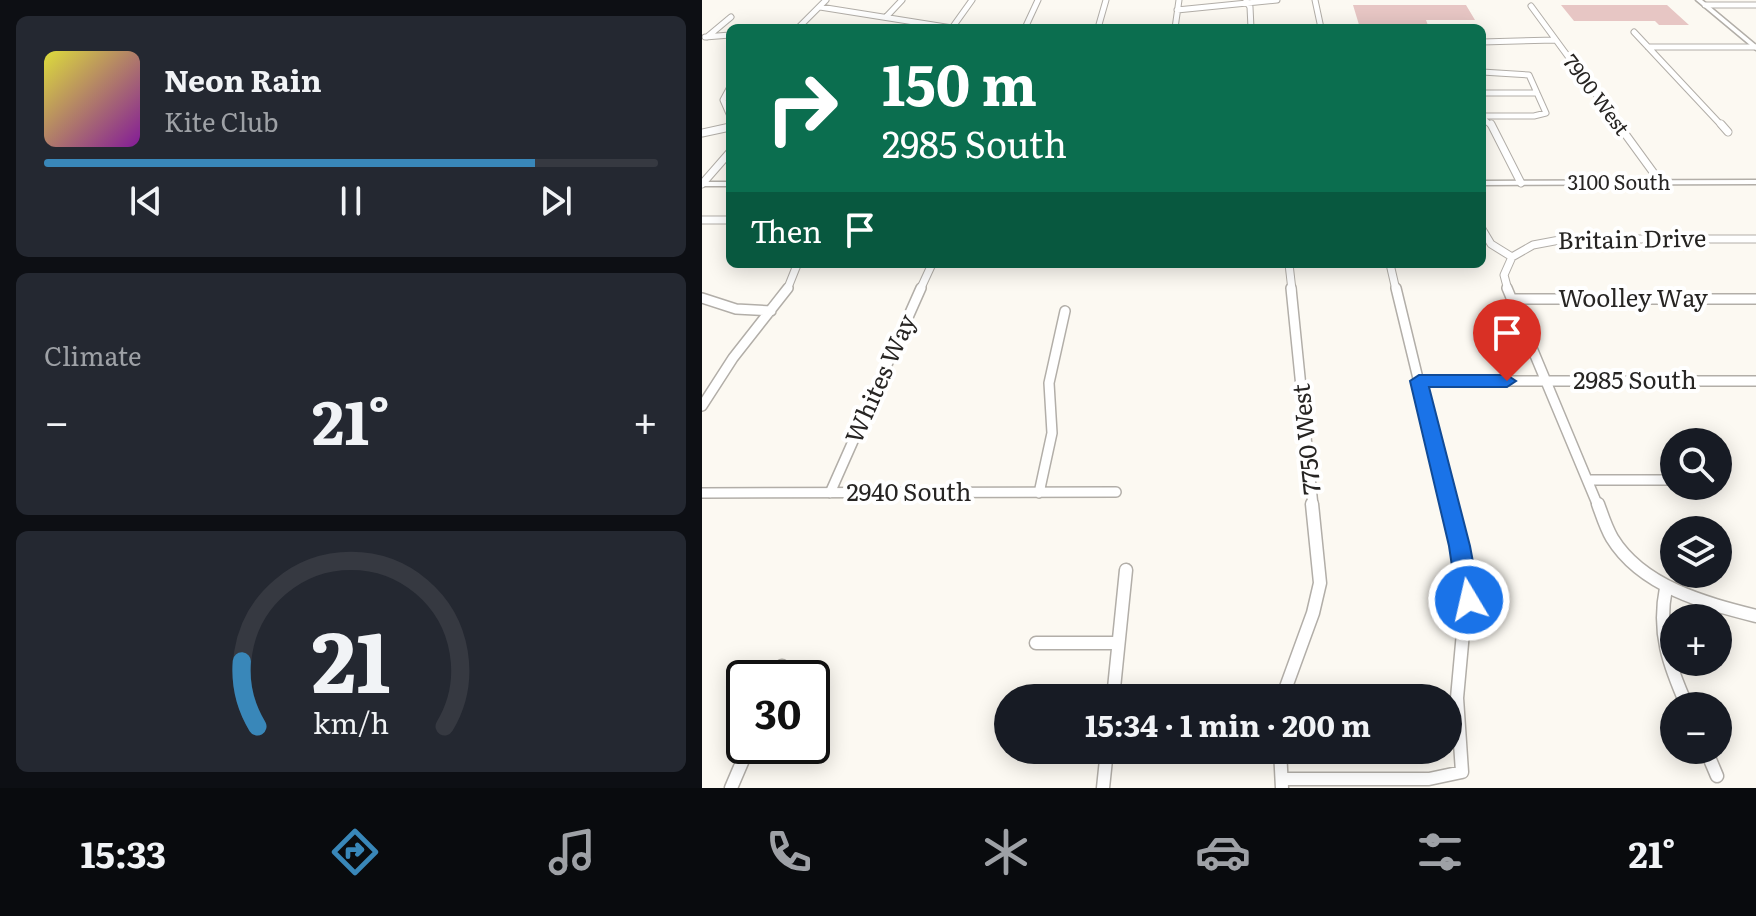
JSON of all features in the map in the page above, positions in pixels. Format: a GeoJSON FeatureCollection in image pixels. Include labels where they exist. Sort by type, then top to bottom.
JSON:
{"type":"FeatureCollection","features":[{"type":"Feature","properties":{"kind":"street"},"geometry":{"type":"LineString","coordinates":[[802,24],[826,0]]}},
{"type":"Feature","properties":{"kind":"street"},"geometry":{"type":"LineString","coordinates":[[886,17],[902,0]]}},
{"type":"Feature","properties":{"kind":"street"},"geometry":{"type":"LineString","coordinates":[[955,24],[972,0]]}},
{"type":"Feature","properties":{"kind":"street"},"geometry":{"type":"LineString","coordinates":[[1027,24],[1038,0]]}},
{"type":"Feature","properties":{"kind":"street"},"geometry":{"type":"LineString","coordinates":[[1099,24],[1106,0]]}},
{"type":"Feature","properties":{"kind":"street"},"geometry":{"type":"LineString","coordinates":[[1175,24],[1179,0]]}},
{"type":"Feature","properties":{"kind":"street"},"geometry":{"type":"LineString","coordinates":[[1177,10],[1277,0]]}},
{"type":"Feature","properties":{"kind":"street"},"geometry":{"type":"LineString","coordinates":[[1315,0],[1320,24]]}},
{"type":"Feature","properties":{"kind":"street"},"geometry":{"type":"LineString","coordinates":[[1247,2],[1250,24]]}},
{"type":"Feature","properties":{"kind":"street","name":"7900 West"},"geometry":{"type":"LineString","coordinates":[[1528,3],[1661,183]]}},
{"type":"Feature","properties":{"kind":"street"},"geometry":{"type":"LineString","coordinates":[[1702,3],[1756,5]]}},
{"type":"Feature","properties":{"kind":"street"},"geometry":{"type":"LineString","coordinates":[[1702,3],[1755,47]]}},
{"type":"Feature","properties":{"kind":"street"},"geometry":{"type":"LineString","coordinates":[[820,7],[928,24]]}},
{"type":"Feature","properties":{"kind":"street"},"geometry":{"type":"LineString","coordinates":[[705,37],[731,17]]}},
{"type":"Feature","properties":{"kind":"street"},"geometry":{"type":"LineString","coordinates":[[1634,32],[1728,132]]}},
{"type":"Feature","properties":{"kind":"street"},"geometry":{"type":"LineString","coordinates":[[705,37],[726,35]]}},
{"type":"Feature","properties":{"kind":"street"},"geometry":{"type":"LineString","coordinates":[[1486,42],[1555,40]]}},
{"type":"Feature","properties":{"kind":"street"},"geometry":{"type":"LineString","coordinates":[[1648,47],[1755,47]]}},
{"type":"Feature","properties":{"kind":"street"},"geometry":{"type":"LineString","coordinates":[[1486,72],[1526,74],[1544,114],[1486,117]]}},
{"type":"Feature","properties":{"kind":"street"},"geometry":{"type":"LineString","coordinates":[[1486,93],[1537,93]]}},
{"type":"Feature","properties":{"kind":"street"},"geometry":{"type":"LineString","coordinates":[[1490,123],[1497,116]]}},
{"type":"Feature","properties":{"kind":"street"},"geometry":{"type":"LineString","coordinates":[[1486,120],[1521,183]]}},
{"type":"Feature","properties":{"kind":"street"},"geometry":{"type":"LineString","coordinates":[[702,133],[726,128]]}},
{"type":"Feature","properties":{"kind":"street"},"geometry":{"type":"LineString","coordinates":[[702,184],[726,157]]}},
{"type":"Feature","properties":{"kind":"street","name":"3100 South"},"geometry":{"type":"LineString","coordinates":[[1486,183],[1756,182]]}},
{"type":"Feature","properties":{"kind":"street"},"geometry":{"type":"LineString","coordinates":[[702,184],[726,184]]}},
{"type":"Feature","properties":{"kind":"street"},"geometry":{"type":"LineString","coordinates":[[702,220],[726,220]]}},
{"type":"Feature","properties":{"kind":"street"},"geometry":{"type":"LineString","coordinates":[[1486,236],[1491,244],[1512,257],[1504,275],[1511,299],[1620,550],[1660,584]]}},
{"type":"Feature","properties":{"kind":"street","name":"Britain Drive"},"geometry":{"type":"LineString","coordinates":[[1512,257],[1533,245],[1565,239],[1756,239]]}},
{"type":"Feature","properties":{"kind":"street"},"geometry":{"type":"LineString","coordinates":[[702,406],[727,367],[771,311],[796,268]]}},
{"type":"Feature","properties":{"kind":"street","name":"Whites Way"},"geometry":{"type":"LineString","coordinates":[[830,493],[930,268]]}},
{"type":"Feature","properties":{"kind":"street","name":"7750 West"},"geometry":{"type":"LineString","coordinates":[[1286,684],[1294,656],[1314,614],[1320,583],[1289,268]]}},
{"type":"Feature","properties":{"kind":"street"},"geometry":{"type":"LineString","coordinates":[[1281,764],[1282,784],[1429,779],[1462,772],[1457,703],[1459,672],[1469,622],[1469,600],[1459,546],[1391,268]]}},
{"type":"Feature","properties":{"kind":"street"},"geometry":{"type":"LineString","coordinates":[[702,298],[736,309],[771,311]]}},
{"type":"Feature","properties":{"kind":"street","name":"Woolley Way"},"geometry":{"type":"LineString","coordinates":[[1511,299],[1756,299]]}},
{"type":"Feature","properties":{"kind":"street"},"geometry":{"type":"LineString","coordinates":[[1039,493],[1052,433],[1049,383],[1065,311]]}},
{"type":"Feature","properties":{"kind":"street","name":"2985 South"},"geometry":{"type":"LineString","coordinates":[[1419,381],[1756,381]]}},
{"type":"Feature","properties":{"kind":"street"},"geometry":{"type":"LineString","coordinates":[[1588,480],[1660,480]]}},
{"type":"Feature","properties":{"kind":"street","name":"2940 South"},"geometry":{"type":"LineString","coordinates":[[702,493],[1116,492]]}},
{"type":"Feature","properties":{"kind":"street"},"geometry":{"type":"LineString","coordinates":[[1114,684],[1126,570]]}},
{"type":"Feature","properties":{"kind":"street"},"geometry":{"type":"LineString","coordinates":[[1682,692],[1660,634],[1659,613],[1666,588],[1705,603],[1756,616]]}},
{"type":"Feature","properties":{"kind":"street"},"geometry":{"type":"LineString","coordinates":[[1036,643],[1118,643]]}},
{"type":"Feature","properties":{"kind":"street"},"geometry":{"type":"LineString","coordinates":[[731,788],[741,764]]}},
{"type":"Feature","properties":{"kind":"street"},"geometry":{"type":"LineString","coordinates":[[1103,788],[1106,764]]}},
{"type":"Feature","properties":{"kind":"street"},"geometry":{"type":"LineString","coordinates":[[1712,764],[1717,776]]}},
{"type":"Feature","properties":{"kind":"shaded area"},"geometry":{"type":"Polygon","coordinates":[[[1353,5],[1466,5],[1475,20],[1426,20],[1428,24],[1359,24],[1353,5]]]}},
{"type":"Feature","properties":{"kind":"shaded area"},"geometry":{"type":"Polygon","coordinates":[[[1561,5],[1667,5],[1689,25],[1659,25],[1655,21],[1574,21],[1561,5]]]}},
{"type":"Feature","properties":{"kind":"route"},"geometry":{"type":"LineString","coordinates":[[1469,600],[1466,575],[1419,381],[1507,381]]}}]}
